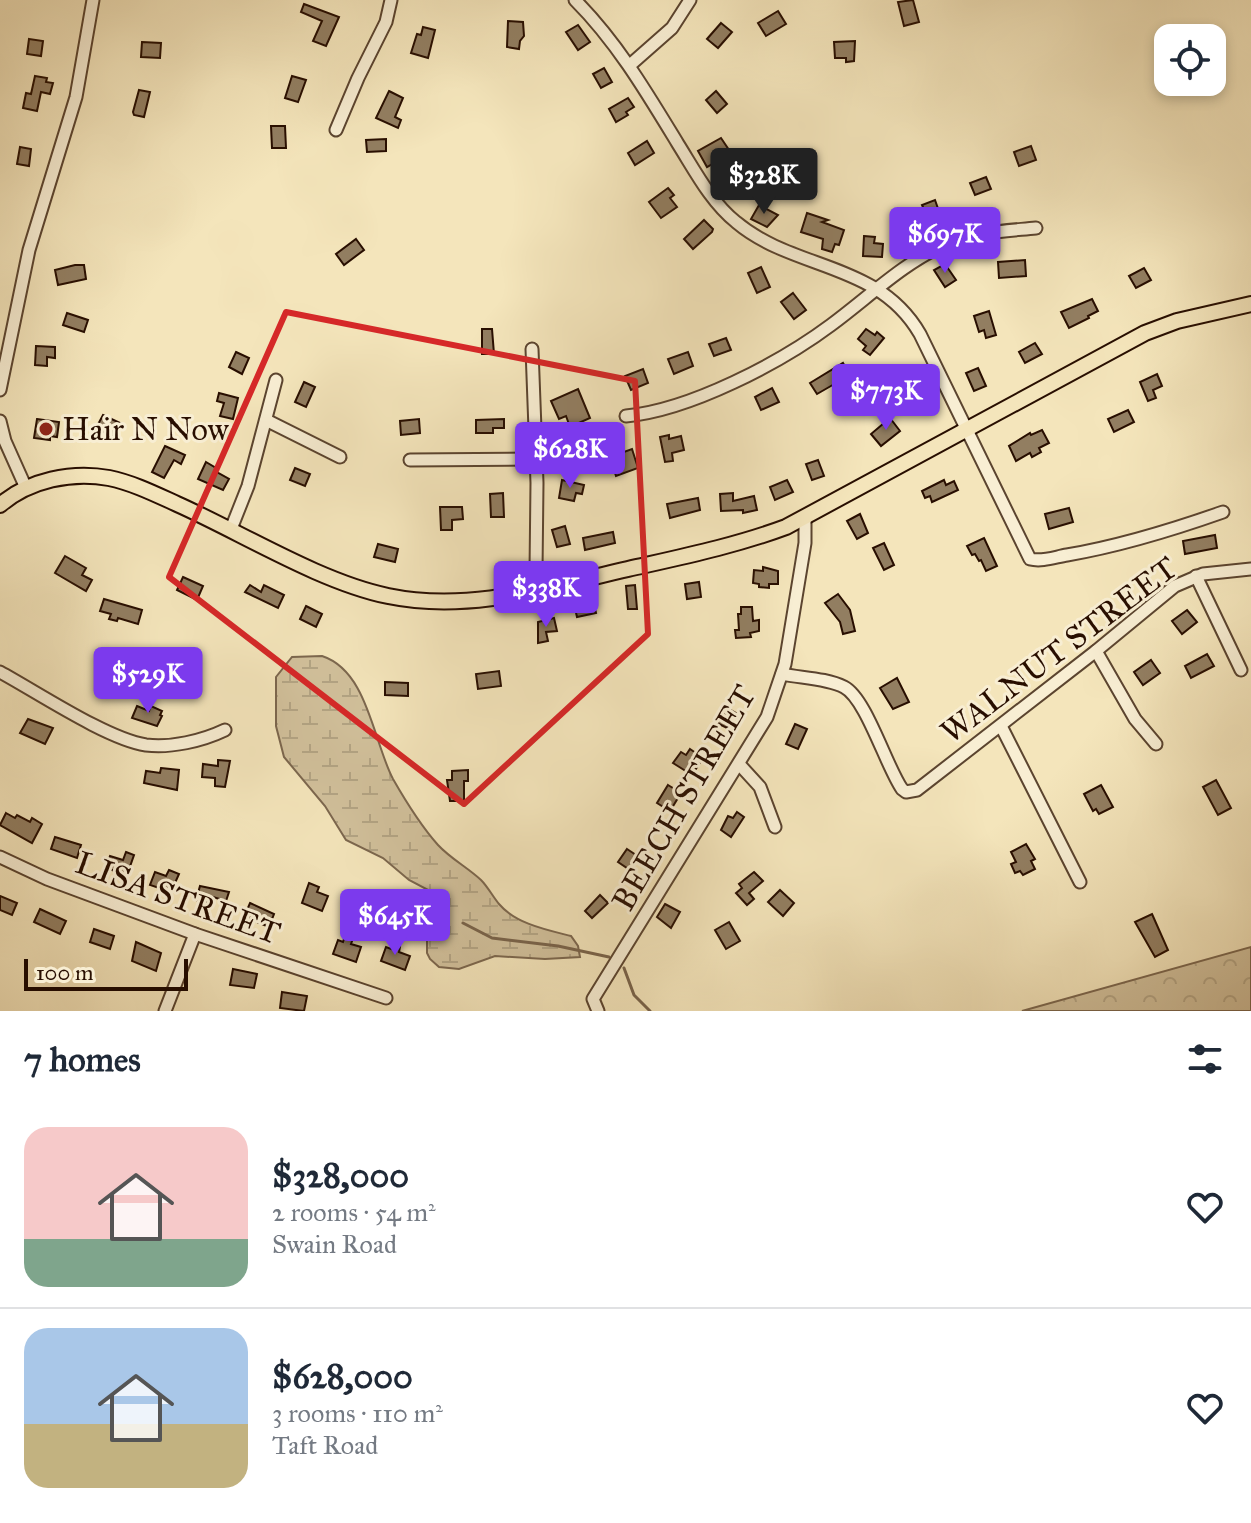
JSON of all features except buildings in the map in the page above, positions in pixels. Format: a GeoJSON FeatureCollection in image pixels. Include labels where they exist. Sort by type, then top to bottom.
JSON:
{"type":"FeatureCollection","features":[{"type":"Feature","properties":{"kind":"main road"},"geometry":{"type":"LineString","coordinates":[[3,503],[26,488],[69,478],[112,479],[149,492],[331,577],[390,597],[457,603],[496,599],[759,537],[805,517],[1145,333],[1177,321],[1251,304]]}},
{"type":"Feature","properties":{"kind":"street"},"geometry":{"type":"LineString","coordinates":[[0,390],[29,250],[76,97],[93,0]]}},
{"type":"Feature","properties":{"kind":"street"},"geometry":{"type":"LineString","coordinates":[[336,130],[358,78],[383,31],[391,0]]}},
{"type":"Feature","properties":{"kind":"street"},"geometry":{"type":"LineString","coordinates":[[575,0],[630,65],[701,180],[732,219],[763,240],[877,287],[897,303],[913,322],[1032,560],[1131,541],[1223,512]]}},
{"type":"Feature","properties":{"kind":"street"},"geometry":{"type":"LineString","coordinates":[[630,65],[672,28],[690,0]]}},
{"type":"Feature","properties":{"kind":"street"},"geometry":{"type":"LineString","coordinates":[[626,416],[657,411],[763,368],[799,348],[877,287],[952,242],[982,234],[1036,228]]}},
{"type":"Feature","properties":{"kind":"street"},"geometry":{"type":"LineString","coordinates":[[532,349],[536,571],[540,589]]}},
{"type":"Feature","properties":{"kind":"street"},"geometry":{"type":"LineString","coordinates":[[231,529],[248,486],[276,380]]}},
{"type":"Feature","properties":{"kind":"street"},"geometry":{"type":"LineString","coordinates":[[266,420],[340,457]]}},
{"type":"Feature","properties":{"kind":"street"},"geometry":{"type":"LineString","coordinates":[[0,421],[5,441],[26,488]]}},
{"type":"Feature","properties":{"kind":"street"},"geometry":{"type":"LineString","coordinates":[[410,460],[536,459]]}},
{"type":"Feature","properties":{"kind":"street","name":"BEECH STREET"},"geometry":{"type":"LineString","coordinates":[[598,1011],[593,999],[767,717],[782,674],[805,543],[805,517]]}},
{"type":"Feature","properties":{"kind":"street","name":"WALNUT STREET"},"geometry":{"type":"LineString","coordinates":[[782,674],[837,684],[851,691],[894,778],[906,792],[917,790],[1175,586],[1196,576],[1251,569]]}},
{"type":"Feature","properties":{"kind":"street"},"geometry":{"type":"LineString","coordinates":[[1196,576],[1241,670]]}},
{"type":"Feature","properties":{"kind":"street"},"geometry":{"type":"LineString","coordinates":[[1096,651],[1135,719],[1156,744]]}},
{"type":"Feature","properties":{"kind":"street"},"geometry":{"type":"LineString","coordinates":[[0,672],[104,729],[138,743],[168,744],[206,738],[225,730]]}},
{"type":"Feature","properties":{"kind":"street"},"geometry":{"type":"LineString","coordinates":[[1001,726],[1080,882]]}},
{"type":"Feature","properties":{"kind":"street"},"geometry":{"type":"LineString","coordinates":[[739,764],[760,787],[775,827]]}},
{"type":"Feature","properties":{"kind":"street","name":"LISA STREET"},"geometry":{"type":"LineString","coordinates":[[0,857],[47,879],[195,934],[386,998]]}},
{"type":"Feature","properties":{"kind":"street"},"geometry":{"type":"LineString","coordinates":[[165,1011],[195,934]]}},
{"type":"Feature","properties":{"kind":"highlighted area"},"geometry":{"type":"Polygon","coordinates":[[[286,312],[635,381],[648,634],[464,804],[169,577],[286,312]]]}},
{"type":"Feature","properties":{"kind":"green space"},"geometry":{"type":"Polygon","coordinates":[[[322,656],[350,676],[367,709],[393,779],[438,845],[481,880],[499,904],[514,917],[571,936],[578,946],[580,957],[545,959],[495,956],[459,969],[439,967],[430,959],[427,941],[435,923],[437,904],[432,892],[409,880],[383,858],[346,840],[325,806],[284,757],[276,726],[276,677],[292,657],[322,656]]]}},
{"type":"Feature","properties":{"kind":"green space"},"geometry":{"type":"Polygon","coordinates":[[[1251,947],[1251,1011],[1022,1011],[1251,947]]]}},
{"type":"Feature","properties":{"kind":"waterway"},"geometry":{"type":"LineString","coordinates":[[463,923],[492,938],[558,946],[609,957]]}},
{"type":"Feature","properties":{"kind":"waterway"},"geometry":{"type":"LineString","coordinates":[[624,968],[634,995],[650,1011]]}},
{"type":"Feature","properties":{"kind":"place","name":"Hair N Now"},"geometry":{"type":"Point","coordinates":[46,429]}}]}
